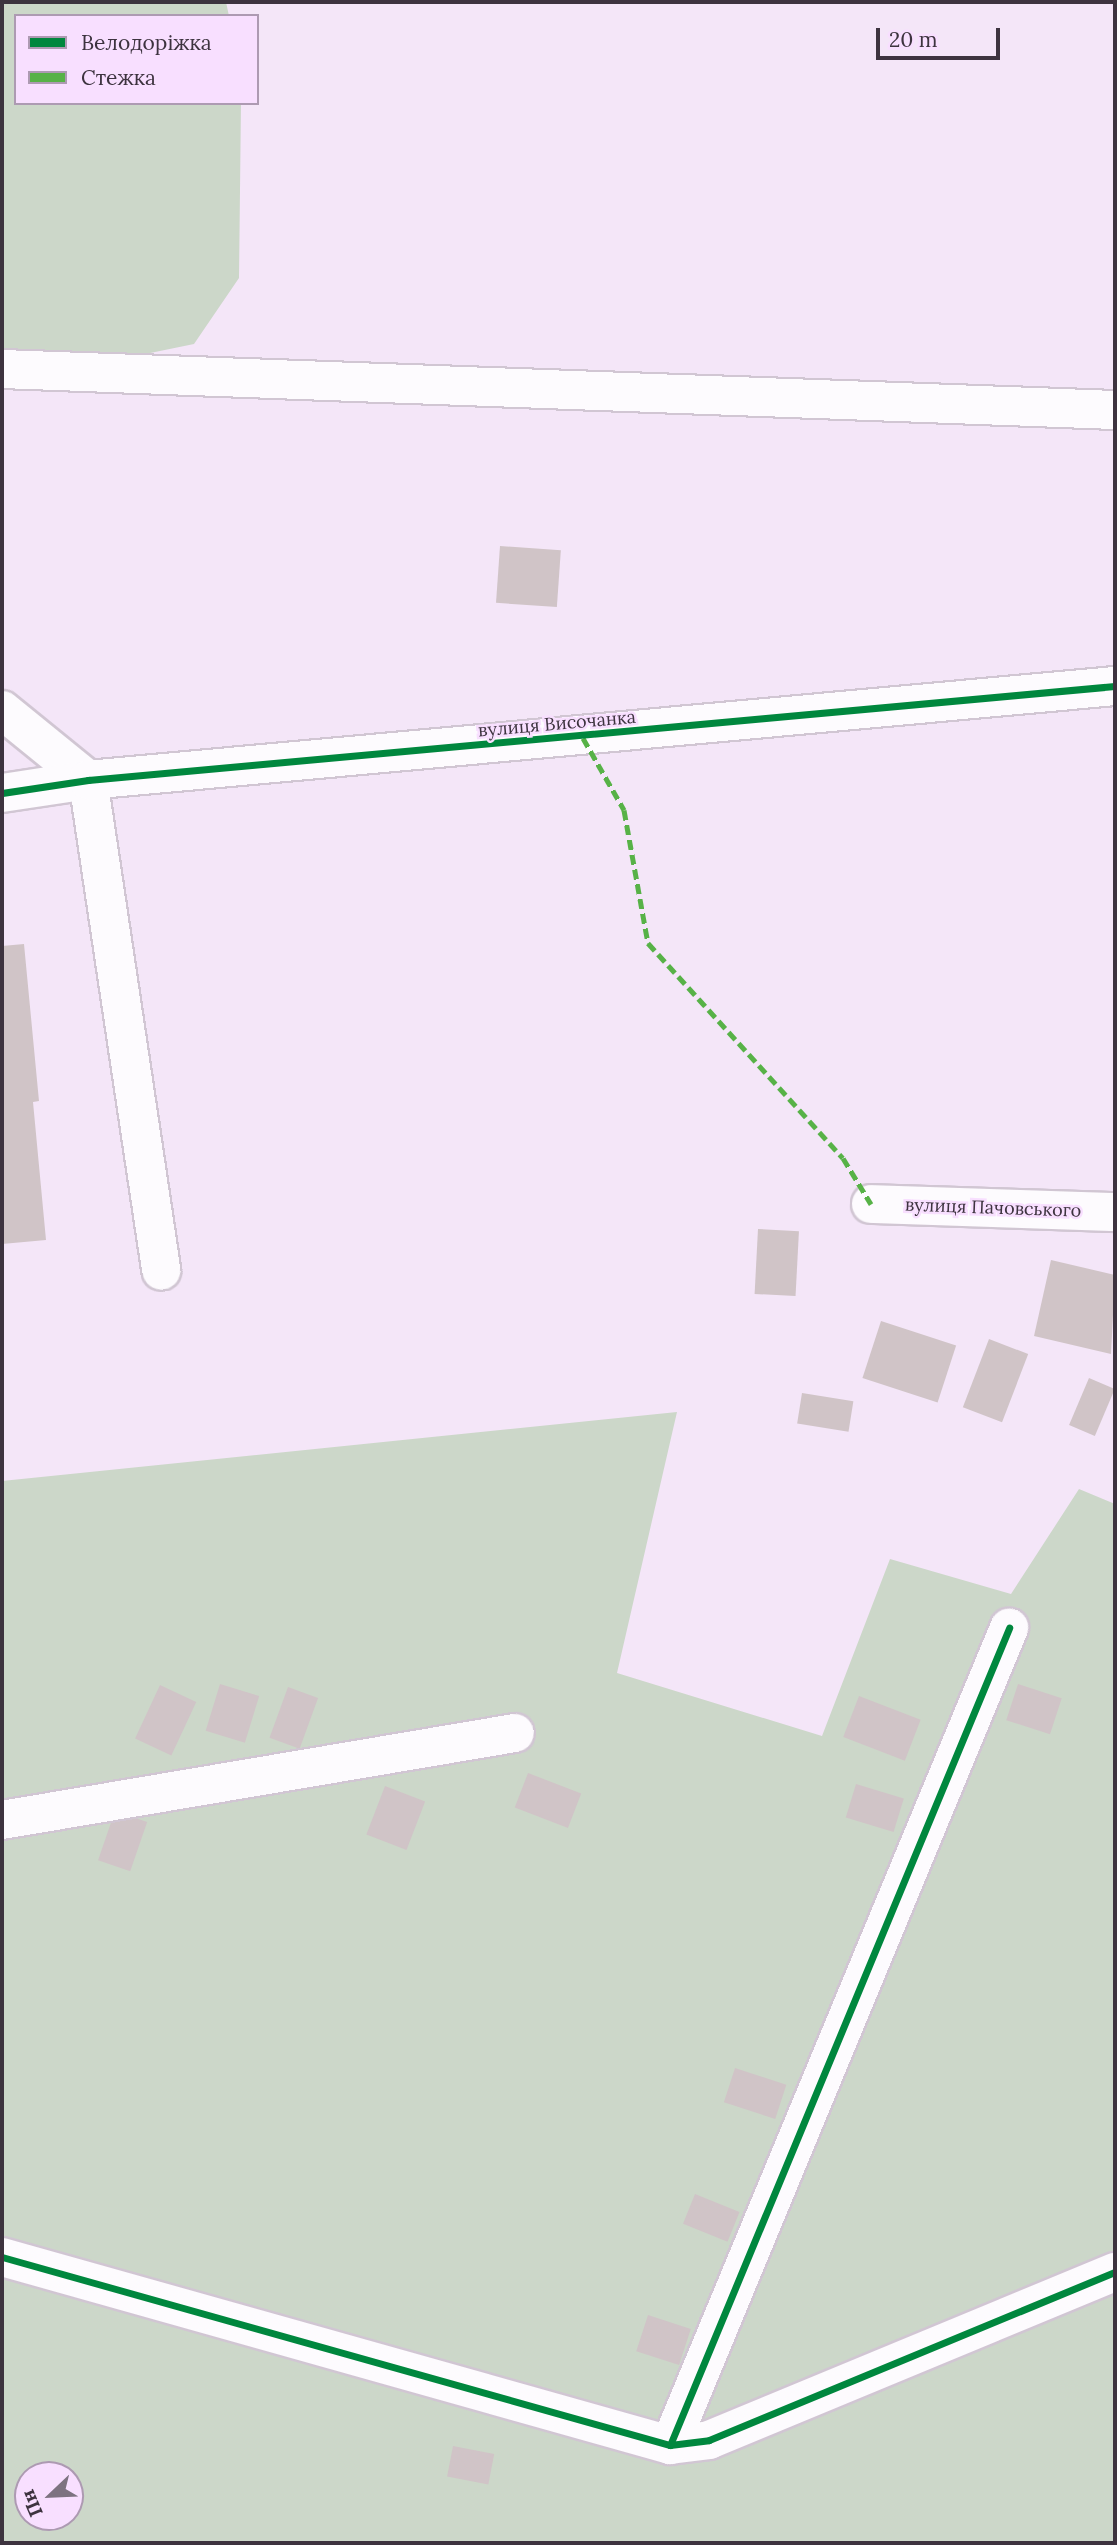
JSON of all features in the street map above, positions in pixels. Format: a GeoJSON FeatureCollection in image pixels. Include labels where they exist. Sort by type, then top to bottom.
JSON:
{"type":"FeatureCollection","features":[{"type":"Feature","properties":{"kind":"street"},"geometry":{"type":"LineString","coordinates":[[2,369],[1115,410]]}},
{"type":"Feature","properties":{"kind":"street","name":"вулиця Височанка"},"geometry":{"type":"LineString","coordinates":[[2,793],[88,780],[1115,686]]}},
{"type":"Feature","properties":{"kind":"street"},"geometry":{"type":"LineString","coordinates":[[2,710],[88,780],[161,1271]]}},
{"type":"Feature","properties":{"kind":"street","name":"вулиця Пачовського"},"geometry":{"type":"LineString","coordinates":[[871,1204],[1115,1212]]}},
{"type":"Feature","properties":{"kind":"street"},"geometry":{"type":"LineString","coordinates":[[670,2445],[1009,1628]]}},
{"type":"Feature","properties":{"kind":"street"},"geometry":{"type":"LineString","coordinates":[[2,1820],[514,1733]]}},
{"type":"Feature","properties":{"kind":"street"},"geometry":{"type":"LineString","coordinates":[[2,2257],[670,2445],[709,2440],[1115,2272]]}},
{"type":"Feature","properties":{"kind":"green space"},"geometry":{"type":"Polygon","coordinates":[[[2,2],[226,2],[229,14],[14,14],[14,105],[241,105],[239,278],[194,344],[116,360],[2,358],[2,2]]]}},
{"type":"Feature","properties":{"kind":"green space"},"geometry":{"type":"Polygon","coordinates":[[[677,1412],[617,1673],[822,1736],[890,1559],[1011,1594],[1079,1489],[1115,1504],[1115,2543],[2,2543],[2,1481],[677,1412]]]}},
{"type":"Feature","properties":{"kind":"building"},"geometry":{"type":"Polygon","coordinates":[[[500,546],[561,550],[557,607],[496,603],[500,546]]]}},
{"type":"Feature","properties":{"kind":"building"},"geometry":{"type":"Polygon","coordinates":[[[24,944],[39,1101],[33,1102],[46,1240],[2,1244],[2,946],[24,944]]]}},
{"type":"Feature","properties":{"kind":"building"},"geometry":{"type":"Polygon","coordinates":[[[758,1229],[799,1231],[796,1296],[755,1294],[758,1229]]]}},
{"type":"Feature","properties":{"kind":"building"},"geometry":{"type":"Polygon","coordinates":[[[1051,1260],[1115,1275],[1111,1354],[1034,1336],[1051,1260]]]}},
{"type":"Feature","properties":{"kind":"building"},"geometry":{"type":"Polygon","coordinates":[[[881,1321],[956,1345],[938,1402],[862,1378],[881,1321]]]}},
{"type":"Feature","properties":{"kind":"building"},"geometry":{"type":"Polygon","coordinates":[[[989,1339],[1028,1354],[1002,1422],[963,1407],[989,1339]]]}},
{"type":"Feature","properties":{"kind":"building"},"geometry":{"type":"Polygon","coordinates":[[[1089,1378],[1115,1389],[1095,1436],[1069,1425],[1089,1378]]]}},
{"type":"Feature","properties":{"kind":"building"},"geometry":{"type":"Polygon","coordinates":[[[802,1393],[853,1401],[849,1432],[797,1424],[802,1393]]]}},
{"type":"Feature","properties":{"kind":"building"},"geometry":{"type":"Polygon","coordinates":[[[220,1684],[259,1696],[245,1743],[206,1731],[220,1684]]]}},
{"type":"Feature","properties":{"kind":"building"},"geometry":{"type":"Polygon","coordinates":[[[1018,1684],[1062,1698],[1050,1734],[1006,1720],[1018,1684]]]}},
{"type":"Feature","properties":{"kind":"building"},"geometry":{"type":"Polygon","coordinates":[[[160,1685],[196,1702],[171,1755],[135,1738],[160,1685]]]}},
{"type":"Feature","properties":{"kind":"building"},"geometry":{"type":"Polygon","coordinates":[[[288,1687],[318,1698],[300,1749],[270,1738],[288,1687]]]}},
{"type":"Feature","properties":{"kind":"building"},"geometry":{"type":"Polygon","coordinates":[[[859,1696],[921,1720],[905,1761],[843,1737],[859,1696]]]}},
{"type":"Feature","properties":{"kind":"building"},"geometry":{"type":"Polygon","coordinates":[[[528,1773],[581,1793],[568,1828],[515,1808],[528,1773]]]}},
{"type":"Feature","properties":{"kind":"building"},"geometry":{"type":"Polygon","coordinates":[[[856,1784],[904,1799],[894,1832],[846,1817],[856,1784]]]}},
{"type":"Feature","properties":{"kind":"building"},"geometry":{"type":"Polygon","coordinates":[[[385,1786],[425,1801],[407,1850],[366,1835],[385,1786]]]}},
{"type":"Feature","properties":{"kind":"building"},"geometry":{"type":"Polygon","coordinates":[[[115,1811],[147,1822],[130,1871],[98,1860],[115,1811]]]}},
{"type":"Feature","properties":{"kind":"building"},"geometry":{"type":"Polygon","coordinates":[[[735,2068],[786,2085],[775,2119],[724,2102],[735,2068]]]}},
{"type":"Feature","properties":{"kind":"building"},"geometry":{"type":"Polygon","coordinates":[[[695,2194],[740,2212],[728,2242],[683,2224],[695,2194]]]}},
{"type":"Feature","properties":{"kind":"building"},"geometry":{"type":"Polygon","coordinates":[[[648,2315],[691,2329],[679,2365],[636,2351],[648,2315]]]}},
{"type":"Feature","properties":{"kind":"building"},"geometry":{"type":"Polygon","coordinates":[[[453,2446],[494,2454],[488,2484],[447,2476],[453,2446]]]}},
{"type":"Feature","properties":{"kind":"marked path"},"geometry":{"type":"LineString","coordinates":[[583,738],[624,810],[648,943],[843,1158],[871,1204]]}},
{"type":"Feature","properties":{"kind":"cycle path"},"geometry":{"type":"LineString","coordinates":[[2,793],[88,780],[1115,686]]}},
{"type":"Feature","properties":{"kind":"cycle path"},"geometry":{"type":"LineString","coordinates":[[670,2445],[1009,1628]]}},
{"type":"Feature","properties":{"kind":"cycle path"},"geometry":{"type":"LineString","coordinates":[[2,2257],[670,2445],[709,2440],[1115,2272]]}}]}
